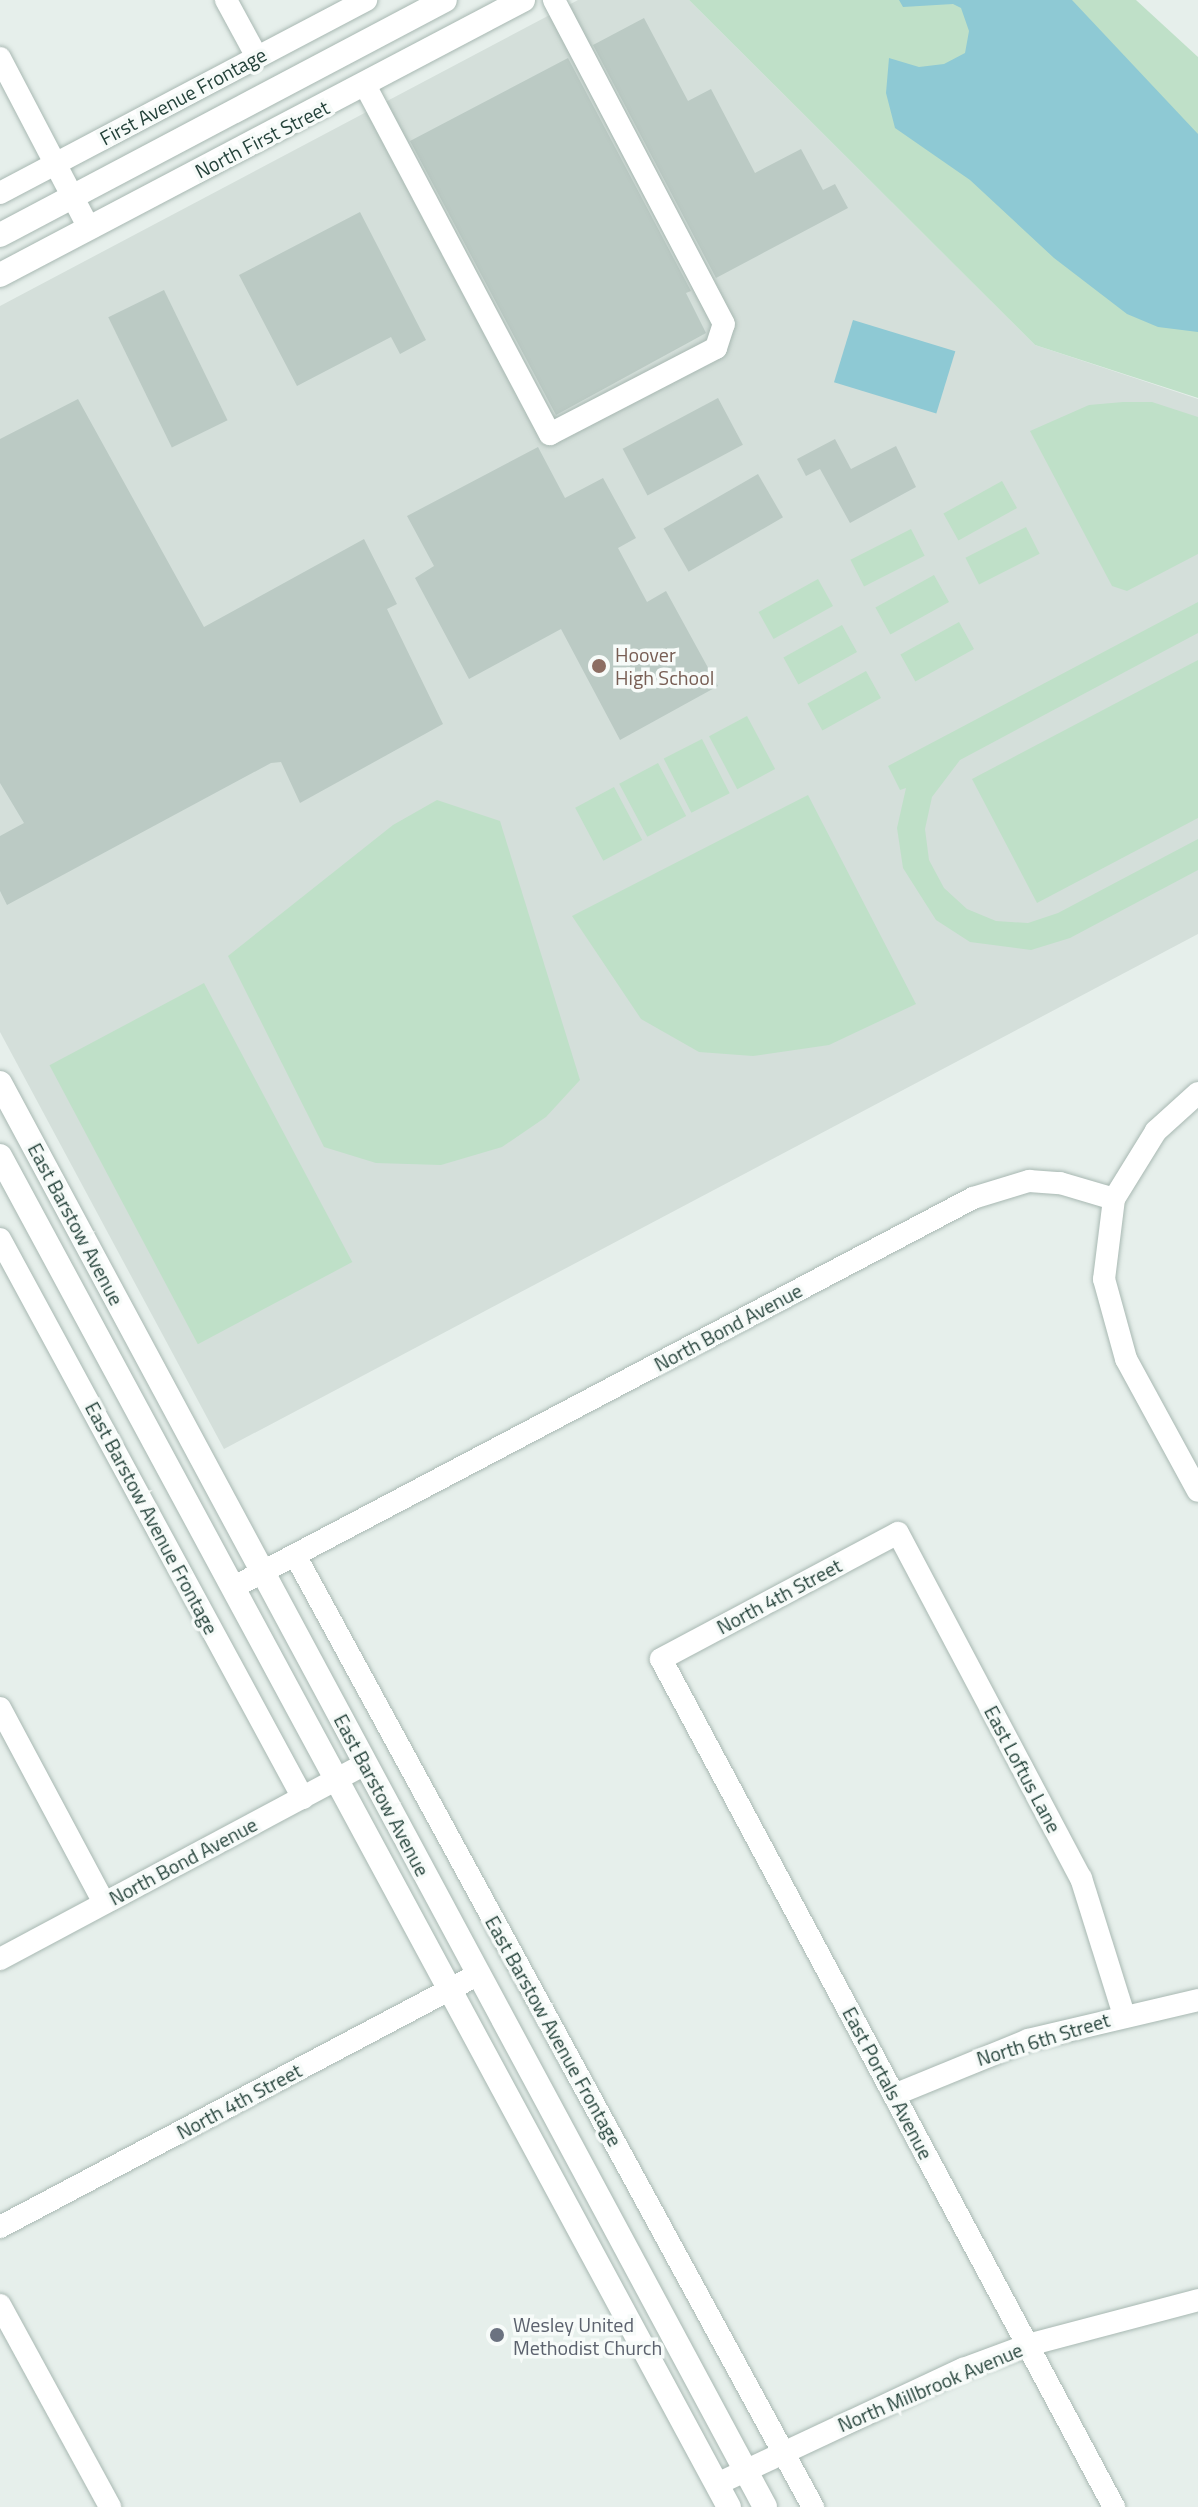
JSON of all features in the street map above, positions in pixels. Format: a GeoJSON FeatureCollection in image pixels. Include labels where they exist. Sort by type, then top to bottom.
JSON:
{"type":"FeatureCollection","features":[{"type":"Feature","properties":{"kind":"main road","name":"North First Street"},"geometry":{"type":"LineString","coordinates":[[0,235],[445,0]]}},
{"type":"Feature","properties":{"kind":"main road","name":"North First Street"},"geometry":{"type":"LineString","coordinates":[[0,275],[523,0]]}},
{"type":"Feature","properties":{"kind":"main road"},"geometry":{"type":"LineString","coordinates":[[331,60],[357,89]]}},
{"type":"Feature","properties":{"kind":"main road","name":"East Barstow Avenue"},"geometry":{"type":"LineString","coordinates":[[0,1083],[765,2507]]}},
{"type":"Feature","properties":{"kind":"main road","name":"East Barstow Avenue"},"geometry":{"type":"LineString","coordinates":[[0,1156],[729,2507]]}},
{"type":"Feature","properties":{"kind":"street"},"geometry":{"type":"LineString","coordinates":[[226,0],[257,57]]}},
{"type":"Feature","properties":{"kind":"street","name":"First Avenue Frontage"},"geometry":{"type":"LineString","coordinates":[[0,193],[366,0]]}},
{"type":"Feature","properties":{"kind":"street"},"geometry":{"type":"LineString","coordinates":[[357,89],[550,434],[716,348],[724,324],[554,0]]}},
{"type":"Feature","properties":{"kind":"street"},"geometry":{"type":"LineString","coordinates":[[0,58],[89,228]]}},
{"type":"Feature","properties":{"kind":"street"},"geometry":{"type":"LineString","coordinates":[[1198,1093],[1156,1131],[1114,1199],[1104,1279],[1126,1359],[1198,1491]]}},
{"type":"Feature","properties":{"kind":"street","name":"North Bond Avenue"},"geometry":{"type":"LineString","coordinates":[[234,1587],[998,1187],[1060,1183],[1114,1199]]}},
{"type":"Feature","properties":{"kind":"street","name":"East Barstow Avenue Frontage"},"geometry":{"type":"LineString","coordinates":[[0,1239],[303,1798]]}},
{"type":"Feature","properties":{"kind":"street","name":"North 4th Street"},"geometry":{"type":"LineString","coordinates":[[661,1659],[898,1533]]}},
{"type":"Feature","properties":{"kind":"street","name":"East Loftus Lane"},"geometry":{"type":"LineString","coordinates":[[898,1533],[1081,1878],[1124,2015]]}},
{"type":"Feature","properties":{"kind":"street","name":"East Barstow Avenue Frontage"},"geometry":{"type":"LineString","coordinates":[[295,1555],[813,2507]]}},
{"type":"Feature","properties":{"kind":"street","name":"East Portals Avenue"},"geometry":{"type":"LineString","coordinates":[[661,1659],[1114,2507]]}},
{"type":"Feature","properties":{"kind":"street"},"geometry":{"type":"LineString","coordinates":[[0,1708],[104,1903]]}},
{"type":"Feature","properties":{"kind":"street","name":"North Bond Avenue"},"geometry":{"type":"LineString","coordinates":[[0,1959],[365,1764]]}},
{"type":"Feature","properties":{"kind":"street","name":"North 4th Street"},"geometry":{"type":"LineString","coordinates":[[0,2227],[479,1974]]}},
{"type":"Feature","properties":{"kind":"street","name":"North 6th Street"},"geometry":{"type":"LineString","coordinates":[[894,2095],[1028,2040],[1198,2000]]}},
{"type":"Feature","properties":{"kind":"street","name":"North Millbrook Avenue"},"geometry":{"type":"LineString","coordinates":[[717,2484],[785,2454],[899,2395],[1028,2345],[1198,2300]]}},
{"type":"Feature","properties":{"kind":"street"},"geometry":{"type":"LineString","coordinates":[[0,2305],[110,2507]]}},
{"type":"Feature","properties":{"kind":"shaded area","name":"Hoover High School"},"geometry":{"type":"Polygon","coordinates":[[[578,0],[689,0],[1035,345],[1198,399],[1198,934],[224,1449],[0,1032],[0,306],[578,0]]]}},
{"type":"Feature","properties":{"kind":"green space"},"geometry":{"type":"Polygon","coordinates":[[[689,0],[1136,0],[1198,57],[1198,398],[1035,345],[689,0]]]}},
{"type":"Feature","properties":{"kind":"green space"},"geometry":{"type":"Polygon","coordinates":[[[1152,402],[1198,417],[1198,554],[1127,591],[1112,586],[1030,431],[1089,405],[1152,402]]]}},
{"type":"Feature","properties":{"kind":"green space"},"geometry":{"type":"Polygon","coordinates":[[[1002,481],[1017,508],[958,541],[943,513],[1002,481]]]}},
{"type":"Feature","properties":{"kind":"green space"},"geometry":{"type":"Polygon","coordinates":[[[1026,527],[1040,554],[979,585],[965,558],[1026,527]]]}},
{"type":"Feature","properties":{"kind":"green space"},"geometry":{"type":"Polygon","coordinates":[[[911,529],[925,556],[864,587],[850,560],[911,529]]]}},
{"type":"Feature","properties":{"kind":"green space"},"geometry":{"type":"Polygon","coordinates":[[[934,575],[949,602],[890,635],[875,607],[934,575]]]}},
{"type":"Feature","properties":{"kind":"green space"},"geometry":{"type":"Polygon","coordinates":[[[818,579],[833,606],[774,639],[759,612],[818,579]]]}},
{"type":"Feature","properties":{"kind":"green space"},"geometry":{"type":"Polygon","coordinates":[[[1198,602],[1198,633],[960,760],[932,797],[925,829],[929,860],[944,888],[967,909],[996,921],[1028,923],[1058,913],[1198,839],[1198,870],[1070,938],[1031,950],[970,942],[936,920],[903,868],[897,828],[906,788],[900,790],[888,766],[1198,602]]]}},
{"type":"Feature","properties":{"kind":"green space"},"geometry":{"type":"Polygon","coordinates":[[[959,622],[974,649],[915,682],[900,654],[959,622]]]}},
{"type":"Feature","properties":{"kind":"green space"},"geometry":{"type":"Polygon","coordinates":[[[842,625],[857,652],[798,685],[783,657],[842,625]]]}},
{"type":"Feature","properties":{"kind":"green space"},"geometry":{"type":"Polygon","coordinates":[[[1198,660],[1198,818],[1037,903],[972,779],[1198,660]]]}},
{"type":"Feature","properties":{"kind":"green space"},"geometry":{"type":"Polygon","coordinates":[[[866,671],[881,698],[822,731],[807,703],[866,671]]]}},
{"type":"Feature","properties":{"kind":"green space"},"geometry":{"type":"Polygon","coordinates":[[[747,716],[775,769],[737,789],[709,736],[747,716]]]}},
{"type":"Feature","properties":{"kind":"green space"},"geometry":{"type":"Polygon","coordinates":[[[702,739],[730,793],[691,813],[664,759],[702,739]]]}},
{"type":"Feature","properties":{"kind":"green space"},"geometry":{"type":"Polygon","coordinates":[[[658,763],[686,816],[647,837],[619,784],[658,763]]]}},
{"type":"Feature","properties":{"kind":"green space"},"geometry":{"type":"Polygon","coordinates":[[[614,787],[642,840],[603,861],[575,808],[614,787]]]}},
{"type":"Feature","properties":{"kind":"green space"},"geometry":{"type":"Polygon","coordinates":[[[808,795],[916,1004],[829,1045],[753,1056],[699,1052],[641,1019],[572,916],[808,795]]]}},
{"type":"Feature","properties":{"kind":"green space"},"geometry":{"type":"Polygon","coordinates":[[[437,800],[500,821],[580,1080],[546,1117],[502,1147],[441,1165],[376,1163],[324,1147],[228,956],[393,825],[437,800]]]}},
{"type":"Feature","properties":{"kind":"green space"},"geometry":{"type":"Polygon","coordinates":[[[204,983],[352,1262],[198,1344],[49,1065],[204,983]]]}},
{"type":"Feature","properties":{"kind":"water"},"geometry":{"type":"Polygon","coordinates":[[[899,0],[1072,0],[1198,134],[1198,332],[1158,327],[1127,314],[1054,258],[970,180],[895,128],[886,93],[889,58],[919,67],[944,64],[965,53],[969,31],[961,8],[953,4],[903,7],[899,0]]]}},
{"type":"Feature","properties":{"kind":"water"},"geometry":{"type":"Polygon","coordinates":[[[853,320],[955,351],[936,413],[834,382],[853,320]]]}},
{"type":"Feature","properties":{"kind":"building"},"geometry":{"type":"Polygon","coordinates":[[[644,18],[688,101],[711,89],[755,173],[801,149],[823,190],[835,184],[848,208],[716,278],[593,45],[644,18]]]}},
{"type":"Feature","properties":{"kind":"building"},"geometry":{"type":"Polygon","coordinates":[[[568,58],[691,291],[686,293],[706,333],[556,415],[410,141],[568,58]]]}},
{"type":"Feature","properties":{"kind":"building"},"geometry":{"type":"Polygon","coordinates":[[[360,212],[426,340],[400,354],[391,337],[297,386],[239,275],[360,212]]]}},
{"type":"Feature","properties":{"kind":"building"},"geometry":{"type":"Polygon","coordinates":[[[164,290],[228,420],[172,448],[108,317],[164,290]]]}},
{"type":"Feature","properties":{"kind":"building"},"geometry":{"type":"Polygon","coordinates":[[[718,398],[743,445],[648,495],[623,449],[718,398]]]}},
{"type":"Feature","properties":{"kind":"building"},"geometry":{"type":"Polygon","coordinates":[[[78,399],[204,627],[364,539],[397,604],[387,609],[443,724],[300,803],[281,762],[271,763],[7,905],[0,891],[0,836],[24,823],[0,783],[0,439],[78,399]]]}},
{"type":"Feature","properties":{"kind":"building"},"geometry":{"type":"Polygon","coordinates":[[[835,439],[851,469],[896,446],[916,487],[850,523],[820,469],[806,476],[797,459],[835,439]]]}},
{"type":"Feature","properties":{"kind":"building"},"geometry":{"type":"Polygon","coordinates":[[[538,447],[565,498],[603,478],[636,538],[618,548],[647,602],[666,591],[718,686],[620,740],[561,629],[469,679],[415,578],[434,566],[407,516],[538,447]]]}},
{"type":"Feature","properties":{"kind":"building"},"geometry":{"type":"Polygon","coordinates":[[[758,474],[783,517],[689,572],[664,528],[758,474]]]}},
{"type":"Feature","properties":{"kind":"place","name":"Hoover High School"},"geometry":{"type":"Point","coordinates":[599,666]}},
{"type":"Feature","properties":{"kind":"place","name":"Wesley United Methodist Church"},"geometry":{"type":"Point","coordinates":[497,2335]}}]}
